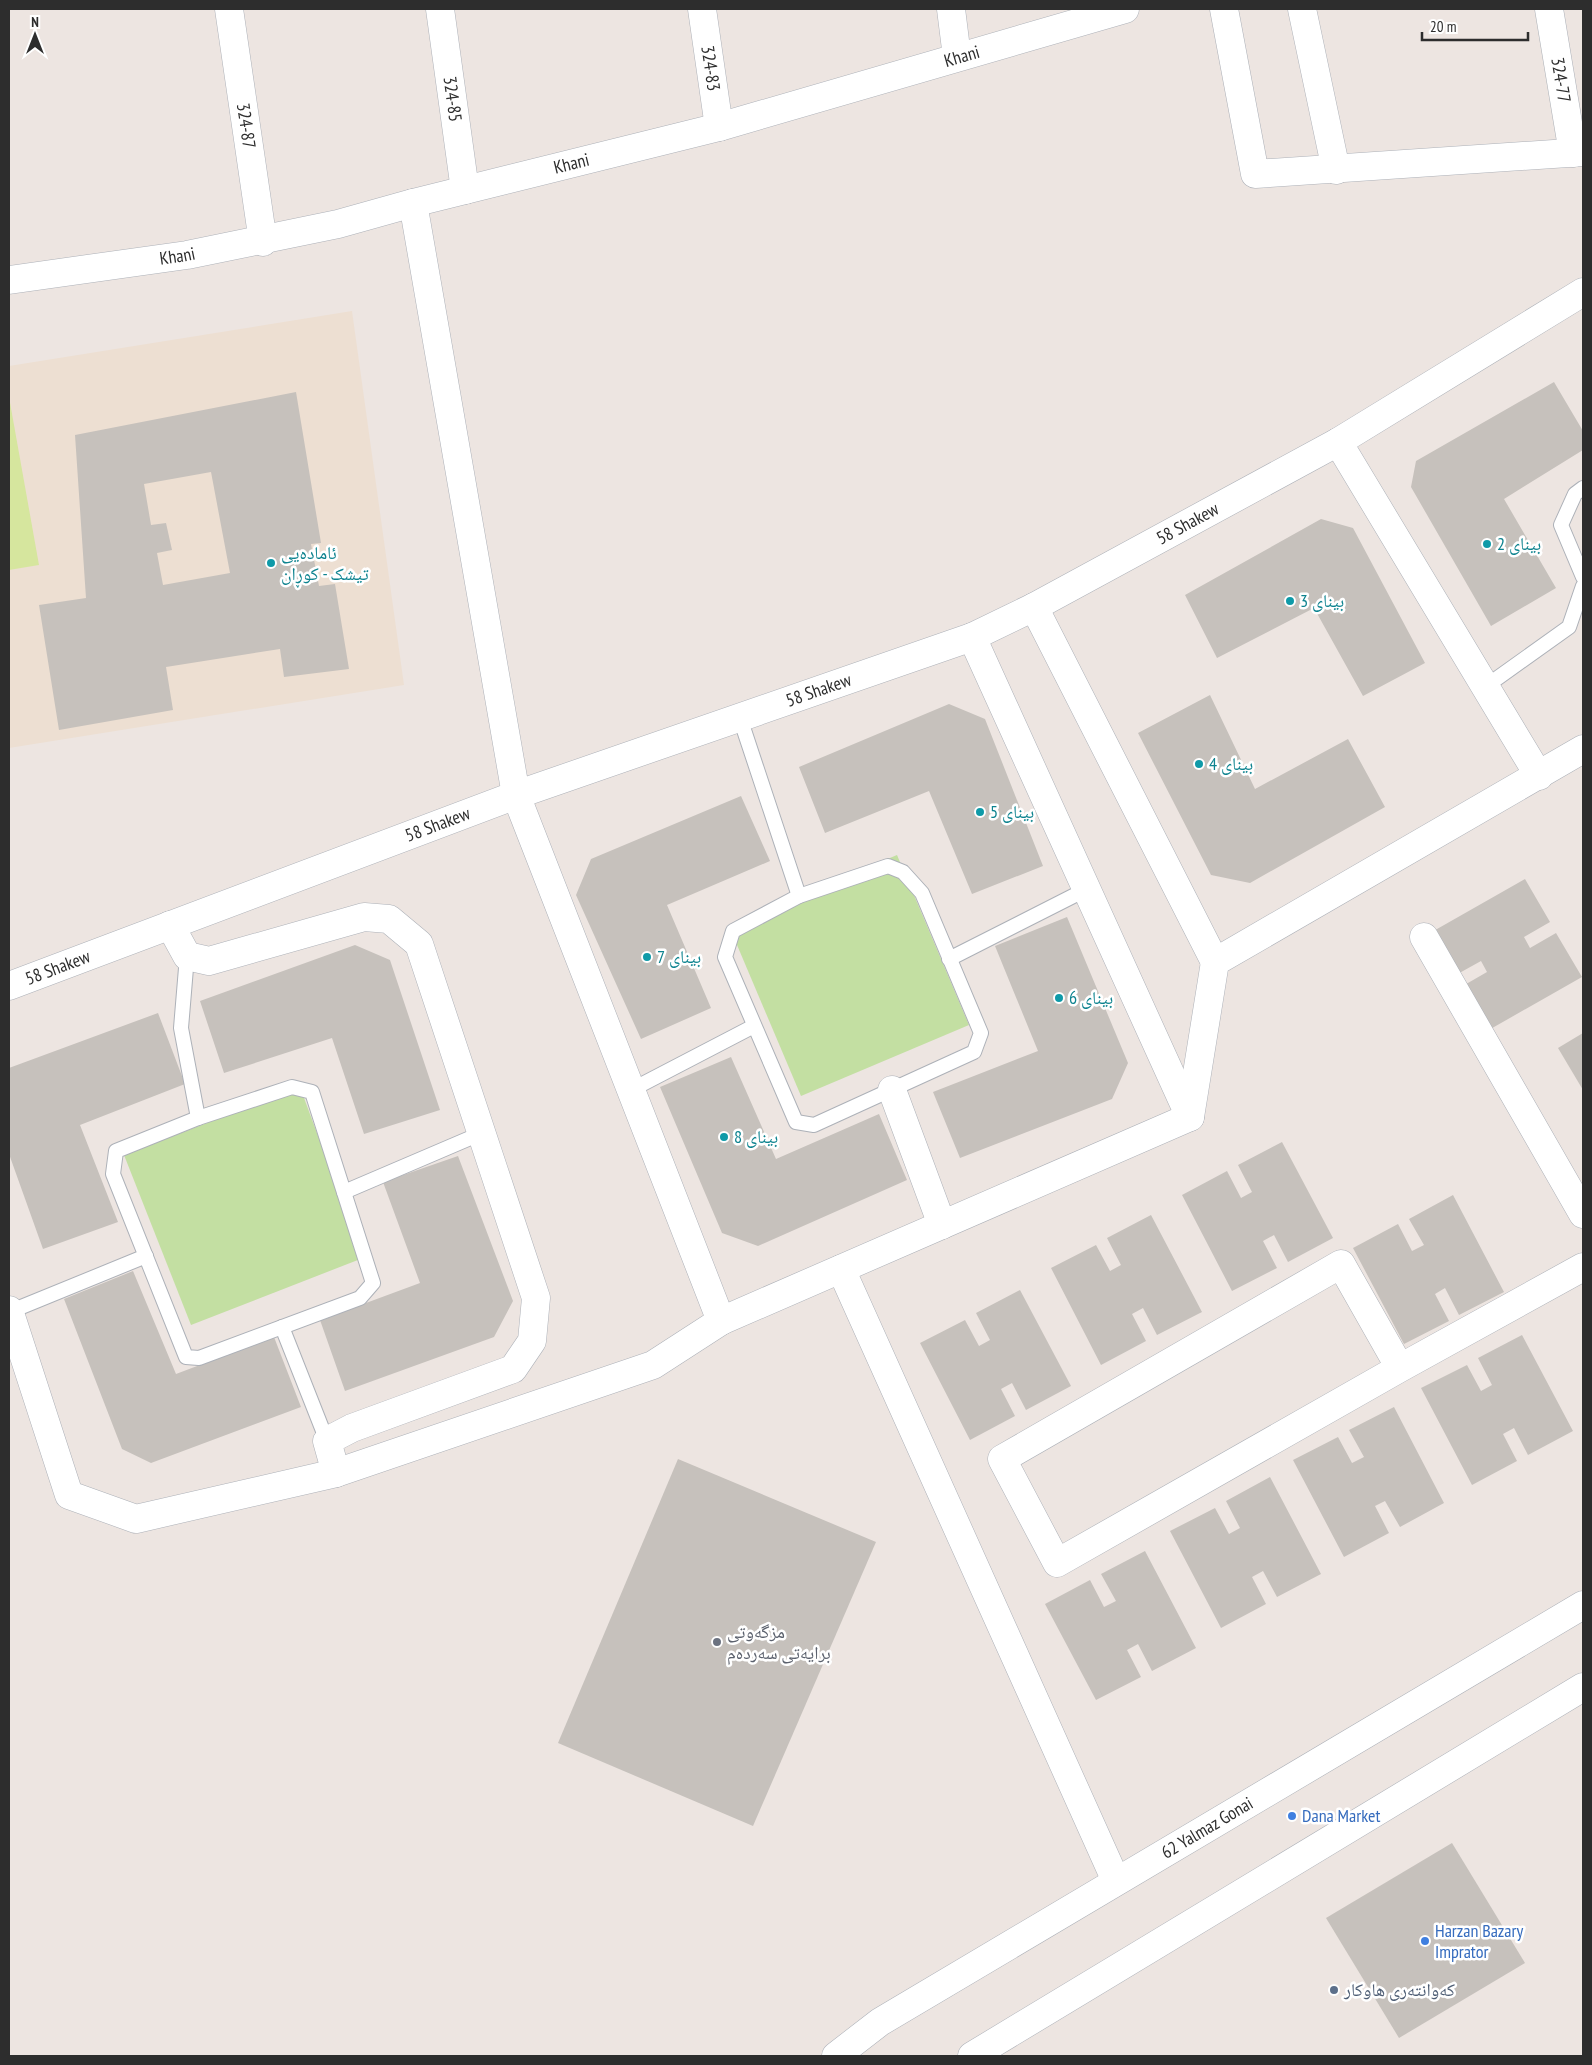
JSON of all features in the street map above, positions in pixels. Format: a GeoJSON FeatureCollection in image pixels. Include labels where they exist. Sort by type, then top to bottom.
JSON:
{"type":"FeatureCollection","features":[{"type":"Feature","properties":{"kind":"street","name":"324-87"},"geometry":{"type":"LineString","coordinates":[[229,9],[262,242]]}},
{"type":"Feature","properties":{"kind":"street","name":"324-85"},"geometry":{"type":"LineString","coordinates":[[440,9],[466,190]]}},
{"type":"Feature","properties":{"kind":"street","name":"324-83"},"geometry":{"type":"LineString","coordinates":[[702,9],[719,128]]}},
{"type":"Feature","properties":{"kind":"street"},"geometry":{"type":"LineString","coordinates":[[950,9],[957,56]]}},
{"type":"Feature","properties":{"kind":"street","name":"Khani"},"geometry":{"type":"LineString","coordinates":[[9,280],[187,255],[262,242],[338,224],[413,202],[719,128],[957,56],[1125,9]]}},
{"type":"Feature","properties":{"kind":"street"},"geometry":{"type":"LineString","coordinates":[[1224,9],[1255,174],[1578,153]]}},
{"type":"Feature","properties":{"kind":"street"},"geometry":{"type":"LineString","coordinates":[[1302,9],[1336,170]]}},
{"type":"Feature","properties":{"kind":"street","name":"324-77"},"geometry":{"type":"LineString","coordinates":[[1549,9],[1578,153]]}},
{"type":"Feature","properties":{"kind":"street"},"geometry":{"type":"LineString","coordinates":[[413,202],[516,795],[721,1321]]}},
{"type":"Feature","properties":{"kind":"street","name":"58 Shakew"},"geometry":{"type":"LineString","coordinates":[[9,986],[516,795],[972,637],[1034,607],[1338,442],[1583,292]]}},
{"type":"Feature","properties":{"kind":"street"},"geometry":{"type":"LineString","coordinates":[[1338,442],[1539,776]]}},
{"type":"Feature","properties":{"kind":"street"},"geometry":{"type":"LineString","coordinates":[[1034,607],[1215,962],[1190,1117]]}},
{"type":"Feature","properties":{"kind":"street"},"geometry":{"type":"LineString","coordinates":[[972,637],[1190,1117]]}},
{"type":"Feature","properties":{"kind":"street"},"geometry":{"type":"LineString","coordinates":[[1215,962],[1583,749]]}},
{"type":"Feature","properties":{"kind":"street"},"geometry":{"type":"LineString","coordinates":[[170,925],[187,956],[209,962],[364,916],[389,919],[419,944],[536,1298],[532,1341],[513,1369],[352,1428],[327,1441],[336,1473]]}},
{"type":"Feature","properties":{"kind":"street"},"geometry":{"type":"LineString","coordinates":[[1424,937],[1583,1214]]}},
{"type":"Feature","properties":{"kind":"street"},"geometry":{"type":"LineString","coordinates":[[892,1090],[942,1225]]}},
{"type":"Feature","properties":{"kind":"street"},"geometry":{"type":"LineString","coordinates":[[9,1311],[69,1495],[136,1520],[336,1473],[653,1365],[721,1321],[1190,1117]]}},
{"type":"Feature","properties":{"kind":"street"},"geometry":{"type":"LineString","coordinates":[[1400,1368],[1341,1264],[1002,1459],[1057,1563],[1400,1368],[1583,1268]]}},
{"type":"Feature","properties":{"kind":"street"},"geometry":{"type":"LineString","coordinates":[[841,1269],[1116,1881]]}},
{"type":"Feature","properties":{"kind":"street","name":"62 Yalmaz Gonai"},"geometry":{"type":"LineString","coordinates":[[836,2056],[880,2022],[1583,1605]]}},
{"type":"Feature","properties":{"kind":"street"},"geometry":{"type":"LineString","coordinates":[[972,2056],[1583,1687]]}},
{"type":"Feature","properties":{"kind":"lane"},"geometry":{"type":"LineString","coordinates":[[1583,488],[1575,494],[1561,525],[1583,577]]}},
{"type":"Feature","properties":{"kind":"lane"},"geometry":{"type":"LineString","coordinates":[[1485,687],[1570,627],[1583,586]]}},
{"type":"Feature","properties":{"kind":"lane"},"geometry":{"type":"LineString","coordinates":[[740,718],[799,896]]}},
{"type":"Feature","properties":{"kind":"lane"},"geometry":{"type":"LineString","coordinates":[[888,866],[903,872],[922,893],[981,1033],[974,1052],[814,1125],[796,1122],[725,957],[733,931],[799,896],[888,866]]}},
{"type":"Feature","properties":{"kind":"lane"},"geometry":{"type":"LineString","coordinates":[[949,958],[1087,889]]}},
{"type":"Feature","properties":{"kind":"lane"},"geometry":{"type":"LineString","coordinates":[[187,956],[181,1028],[198,1118]]}},
{"type":"Feature","properties":{"kind":"lane"},"geometry":{"type":"LineString","coordinates":[[631,1090],[754,1026]]}},
{"type":"Feature","properties":{"kind":"lane"},"geometry":{"type":"LineString","coordinates":[[292,1087],[312,1092],[373,1283],[360,1298],[199,1358],[186,1357],[113,1174],[116,1151],[198,1118],[292,1087]]}},
{"type":"Feature","properties":{"kind":"lane"},"geometry":{"type":"LineString","coordinates":[[344,1192],[482,1134]]}},
{"type":"Feature","properties":{"kind":"lane"},"geometry":{"type":"LineString","coordinates":[[9,1311],[146,1256]]}},
{"type":"Feature","properties":{"kind":"lane"},"geometry":{"type":"LineString","coordinates":[[282,1327],[327,1441]]}},
{"type":"Feature","properties":{"kind":"shaded area"},"geometry":{"type":"Polygon","coordinates":[[[352,311],[404,685],[9,748],[9,366],[352,311]]]}},
{"type":"Feature","properties":{"kind":"green space"},"geometry":{"type":"Polygon","coordinates":[[[9,397],[39,565],[9,570],[9,397]]]}},
{"type":"Feature","properties":{"kind":"green space"},"geometry":{"type":"Polygon","coordinates":[[[897,855],[969,1025],[801,1096],[729,926],[897,855]]]}},
{"type":"Feature","properties":{"kind":"green space"},"geometry":{"type":"Polygon","coordinates":[[[300,1087],[363,1258],[191,1325],[124,1155],[300,1087]]]}},
{"type":"Feature","properties":{"kind":"building","name":"بيناى 2"},"geometry":{"type":"Polygon","coordinates":[[[1554,382],[1583,431],[1583,450],[1504,499],[1556,588],[1491,626],[1411,487],[1416,461],[1554,382]]]}},
{"type":"Feature","properties":{"kind":"building","name":"ئامادەیی تیشک - کوڕان"},"geometry":{"type":"Polygon","coordinates":[[[296,392],[321,543],[311,544],[319,586],[335,584],[349,669],[284,677],[280,649],[166,667],[173,710],[59,730],[39,605],[86,598],[75,435],[296,392]],[[211,472],[144,484],[151,525],[166,523],[172,550],[157,553],[163,585],[230,573],[211,472]]]}},
{"type":"Feature","properties":{"kind":"building","name":"بيناى 3"},"geometry":{"type":"Polygon","coordinates":[[[1321,519],[1353,528],[1425,663],[1363,696],[1314,608],[1217,658],[1185,595],[1321,519]]]}},
{"type":"Feature","properties":{"kind":"building","name":"بيناى 4"},"geometry":{"type":"Polygon","coordinates":[[[1210,695],[1255,789],[1348,739],[1385,807],[1250,883],[1211,875],[1138,733],[1210,695]]]}},
{"type":"Feature","properties":{"kind":"building","name":"بيناى 5"},"geometry":{"type":"Polygon","coordinates":[[[949,704],[985,719],[1043,866],[972,894],[929,791],[825,833],[799,767],[949,704]]]}},
{"type":"Feature","properties":{"kind":"building","name":"بيناى 7"},"geometry":{"type":"Polygon","coordinates":[[[741,796],[770,861],[667,905],[711,1008],[641,1039],[576,895],[591,859],[741,796]]]}},
{"type":"Feature","properties":{"kind":"building"},"geometry":{"type":"Polygon","coordinates":[[[1525,879],[1550,922],[1524,937],[1530,948],[1556,933],[1582,977],[1487,1031],[1461,987],[1487,972],[1481,961],[1454,976],[1430,933],[1525,879]]]}},
{"type":"Feature","properties":{"kind":"building","name":"بيناى 6"},"geometry":{"type":"Polygon","coordinates":[[[1067,917],[1128,1063],[1112,1099],[960,1158],[933,1092],[1038,1051],[995,946],[1067,917]]]}},
{"type":"Feature","properties":{"kind":"building"},"geometry":{"type":"Polygon","coordinates":[[[355,945],[390,960],[440,1110],[364,1134],[332,1038],[224,1073],[200,1001],[355,945]]]}},
{"type":"Feature","properties":{"kind":"building"},"geometry":{"type":"Polygon","coordinates":[[[158,1013],[185,1084],[80,1125],[118,1222],[43,1249],[9,1154],[9,1068],[158,1013]]]}},
{"type":"Feature","properties":{"kind":"building"},"geometry":{"type":"Polygon","coordinates":[[[1583,1033],[1583,1090],[1558,1048],[1583,1033]]]}},
{"type":"Feature","properties":{"kind":"building","name":"بيناى 8"},"geometry":{"type":"Polygon","coordinates":[[[731,1057],[776,1159],[879,1114],[907,1180],[758,1246],[722,1233],[660,1087],[731,1057]]]}},
{"type":"Feature","properties":{"kind":"building"},"geometry":{"type":"Polygon","coordinates":[[[1282,1142],[1333,1238],[1288,1262],[1274,1235],[1263,1241],[1277,1268],[1232,1291],[1182,1195],[1227,1171],[1241,1198],[1252,1192],[1238,1165],[1282,1142]]]}},
{"type":"Feature","properties":{"kind":"building"},"geometry":{"type":"Polygon","coordinates":[[[458,1156],[513,1301],[494,1337],[345,1391],[320,1320],[420,1283],[383,1182],[458,1156]]]}},
{"type":"Feature","properties":{"kind":"building"},"geometry":{"type":"Polygon","coordinates":[[[1453,1195],[1504,1292],[1459,1315],[1445,1288],[1435,1294],[1449,1321],[1404,1344],[1353,1248],[1398,1224],[1412,1251],[1424,1245],[1409,1219],[1453,1195]]]}},
{"type":"Feature","properties":{"kind":"building"},"geometry":{"type":"Polygon","coordinates":[[[1151,1215],[1202,1312],[1157,1335],[1143,1308],[1132,1314],[1146,1341],[1101,1365],[1051,1268],[1096,1245],[1110,1271],[1121,1265],[1107,1238],[1151,1215]]]}},
{"type":"Feature","properties":{"kind":"building"},"geometry":{"type":"Polygon","coordinates":[[[133,1271],[176,1374],[274,1337],[301,1407],[151,1463],[122,1449],[64,1299],[133,1271]]]}},
{"type":"Feature","properties":{"kind":"building"},"geometry":{"type":"Polygon","coordinates":[[[1020,1290],[1071,1386],[1026,1410],[1012,1383],[1001,1389],[1015,1416],[970,1440],[920,1343],[965,1320],[979,1346],[990,1340],[976,1313],[1020,1290]]]}},
{"type":"Feature","properties":{"kind":"building"},"geometry":{"type":"Polygon","coordinates":[[[1522,1335],[1573,1431],[1528,1455],[1514,1428],[1503,1434],[1517,1461],[1472,1485],[1421,1388],[1467,1365],[1481,1391],[1492,1385],[1478,1358],[1522,1335]]]}},
{"type":"Feature","properties":{"kind":"building"},"geometry":{"type":"Polygon","coordinates":[[[1394,1407],[1444,1503],[1400,1527],[1385,1501],[1375,1506],[1389,1533],[1344,1557],[1293,1460],[1338,1437],[1352,1463],[1364,1457],[1349,1430],[1394,1407]]]}},
{"type":"Feature","properties":{"kind":"building","name":"مزگەوتی برایەتی سەردەم"},"geometry":{"type":"Polygon","coordinates":[[[678,1459],[876,1542],[753,1826],[558,1743],[678,1459]]]}},
{"type":"Feature","properties":{"kind":"building"},"geometry":{"type":"Polygon","coordinates":[[[1270,1477],[1321,1574],[1277,1597],[1263,1571],[1252,1577],[1266,1604],[1221,1628],[1170,1531],[1215,1508],[1229,1534],[1240,1528],[1226,1501],[1270,1477]]]}},
{"type":"Feature","properties":{"kind":"building"},"geometry":{"type":"Polygon","coordinates":[[[1145,1551],[1196,1648],[1152,1671],[1138,1644],[1127,1650],[1141,1677],[1096,1700],[1045,1604],[1090,1580],[1104,1607],[1116,1601],[1101,1574],[1145,1551]]]}},
{"type":"Feature","properties":{"kind":"building","name":"Harzan Bazary Imprator"},"geometry":{"type":"Polygon","coordinates":[[[1452,1843],[1525,1963],[1399,2038],[1326,1918],[1452,1843]]]}},
{"type":"Feature","properties":{"kind":"place","name":"بيناى 2"},"geometry":{"type":"Point","coordinates":[1487,544]}},
{"type":"Feature","properties":{"kind":"place","name":"ئامادەیی تیشک - کوڕان"},"geometry":{"type":"Point","coordinates":[271,563]}},
{"type":"Feature","properties":{"kind":"place","name":"بيناى 3"},"geometry":{"type":"Point","coordinates":[1290,601]}},
{"type":"Feature","properties":{"kind":"place","name":"بيناى 4"},"geometry":{"type":"Point","coordinates":[1199,764]}},
{"type":"Feature","properties":{"kind":"place","name":"بيناى 5"},"geometry":{"type":"Point","coordinates":[980,812]}},
{"type":"Feature","properties":{"kind":"place","name":"بيناى 7"},"geometry":{"type":"Point","coordinates":[647,957]}},
{"type":"Feature","properties":{"kind":"place","name":"بيناى 6"},"geometry":{"type":"Point","coordinates":[1059,998]}},
{"type":"Feature","properties":{"kind":"place","name":"بيناى 8"},"geometry":{"type":"Point","coordinates":[724,1137]}},
{"type":"Feature","properties":{"kind":"place","name":"مزگەوتی برایەتی سەردەم"},"geometry":{"type":"Point","coordinates":[717,1642]}},
{"type":"Feature","properties":{"kind":"place","name":"Dana Market"},"geometry":{"type":"Point","coordinates":[1292,1816]}},
{"type":"Feature","properties":{"kind":"place","name":"Harzan Bazary Imprator"},"geometry":{"type":"Point","coordinates":[1425,1941]}},
{"type":"Feature","properties":{"kind":"place","name":"کەوانتەری هاوکار"},"geometry":{"type":"Point","coordinates":[1334,1990]}}]}
